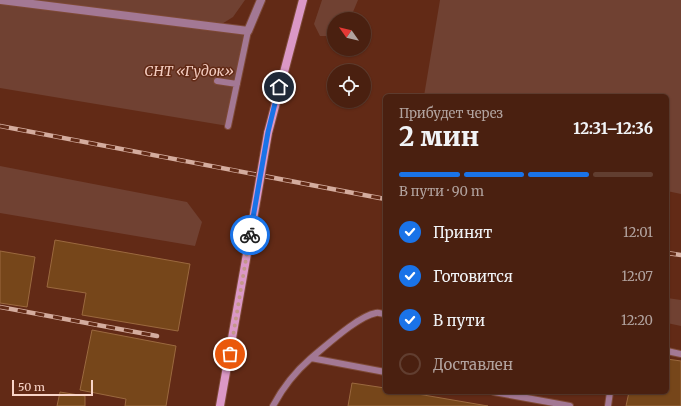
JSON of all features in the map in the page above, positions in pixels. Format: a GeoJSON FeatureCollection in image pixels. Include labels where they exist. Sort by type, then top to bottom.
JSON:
{"type":"FeatureCollection","features":[{"type":"Feature","properties":{"kind":"street"},"geometry":{"type":"LineString","coordinates":[[1,0],[248,31],[261,0]]}},
{"type":"Feature","properties":{"kind":"street"},"geometry":{"type":"LineString","coordinates":[[220,406],[268,132],[303,0]]}},
{"type":"Feature","properties":{"kind":"lane"},"geometry":{"type":"LineString","coordinates":[[228,126],[248,31]]}},
{"type":"Feature","properties":{"kind":"lane"},"geometry":{"type":"LineString","coordinates":[[217,81],[237,84]]}},
{"type":"Feature","properties":{"kind":"lane"},"geometry":{"type":"LineString","coordinates":[[273,406],[281,391],[296,372],[337,336],[360,321],[376,313],[383,314]]}},
{"type":"Feature","properties":{"kind":"lane"},"geometry":{"type":"LineString","coordinates":[[669,351],[681,354]]}},
{"type":"Feature","properties":{"kind":"lane"},"geometry":{"type":"LineString","coordinates":[[312,358],[383,372]]}},
{"type":"Feature","properties":{"kind":"lane"},"geometry":{"type":"LineString","coordinates":[[505,394],[570,406]]}},
{"type":"Feature","properties":{"kind":"lane"},"geometry":{"type":"LineString","coordinates":[[608,406],[610,394]]}},
{"type":"Feature","properties":{"kind":"green space","name":"СНТ «Гудок»"},"geometry":{"type":"Polygon","coordinates":[[[0,0],[245,0],[233,17],[217,27],[248,31],[228,126],[0,88],[0,0]]]}},
{"type":"Feature","properties":{"kind":"green space"},"geometry":{"type":"Polygon","coordinates":[[[322,0],[358,0],[353,12],[327,12],[327,36],[320,36],[314,24],[322,0]]]}},
{"type":"Feature","properties":{"kind":"green space"},"geometry":{"type":"Polygon","coordinates":[[[440,0],[681,0],[681,194],[669,191],[669,94],[424,94],[440,0]]]}},
{"type":"Feature","properties":{"kind":"green space"},"geometry":{"type":"Polygon","coordinates":[[[0,166],[187,202],[202,222],[195,246],[0,213],[0,166]]]}},
{"type":"Feature","properties":{"kind":"green space"},"geometry":{"type":"Polygon","coordinates":[[[669,298],[681,300],[681,326],[669,323],[669,298]]]}},
{"type":"Feature","properties":{"kind":"building"},"geometry":{"type":"Polygon","coordinates":[[[55,240],[190,264],[178,331],[82,315],[86,293],[47,287],[55,240]]]}},
{"type":"Feature","properties":{"kind":"building"},"geometry":{"type":"Polygon","coordinates":[[[0,251],[35,257],[27,307],[0,303],[0,251]]]}},
{"type":"Feature","properties":{"kind":"building"},"geometry":{"type":"Polygon","coordinates":[[[92,330],[176,346],[166,406],[125,406],[126,399],[80,390],[92,330]]]}},
{"type":"Feature","properties":{"kind":"building"},"geometry":{"type":"Polygon","coordinates":[[[669,359],[681,361],[681,406],[626,406],[629,394],[669,394],[669,359]]]}},
{"type":"Feature","properties":{"kind":"building"},"geometry":{"type":"Polygon","coordinates":[[[352,383],[383,388],[383,394],[418,394],[488,406],[348,406],[352,383]]]}},
{"type":"Feature","properties":{"kind":"building"},"geometry":{"type":"Polygon","coordinates":[[[60,392],[85,396],[85,406],[57,406],[60,392]]]}},
{"type":"Feature","properties":{"kind":"railway"},"geometry":{"type":"LineString","coordinates":[[0,126],[383,199]]}},
{"type":"Feature","properties":{"kind":"railway"},"geometry":{"type":"LineString","coordinates":[[669,253],[681,255]]}},
{"type":"Feature","properties":{"kind":"railway"},"geometry":{"type":"LineString","coordinates":[[0,307],[157,336]]}},
{"type":"Feature","properties":{"kind":"way so far"},"geometry":{"type":"LineString","coordinates":[[230,354],[250,235]]}},
{"type":"Feature","properties":{"kind":"route"},"geometry":{"type":"LineString","coordinates":[[250,235],[268,132],[279,87]]}}]}
